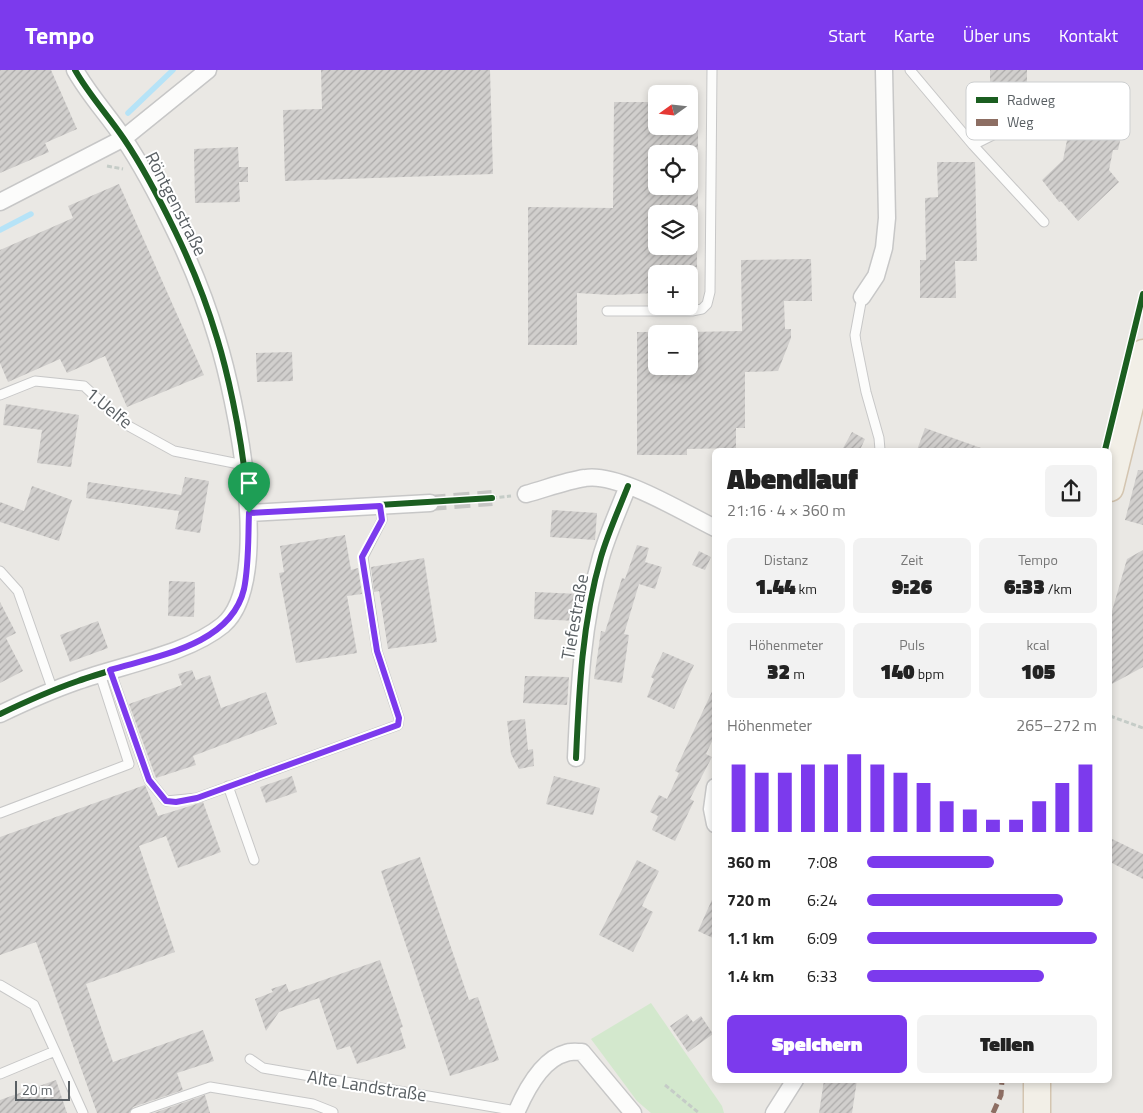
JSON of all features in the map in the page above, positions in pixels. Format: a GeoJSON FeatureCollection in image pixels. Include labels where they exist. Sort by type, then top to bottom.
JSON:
{"type":"FeatureCollection","features":[{"type":"Feature","properties":{"kind":"main road"},"geometry":{"type":"LineString","coordinates":[[1112,480],[1143,353]]}},
{"type":"Feature","properties":{"kind":"main road"},"geometry":{"type":"LineString","coordinates":[[1018,1113],[1019,1083]]}},
{"type":"Feature","properties":{"kind":"main road"},"geometry":{"type":"LineString","coordinates":[[1037,1083],[1037,1113]]}},
{"type":"Feature","properties":{"kind":"street","name":"Röntgenstraße"},"geometry":{"type":"LineString","coordinates":[[0,714],[53,691],[207,637],[225,623],[238,606],[244,590],[249,513],[244,465],[218,340],[205,302],[174,229],[124,138],[93,100],[75,70]]}},
{"type":"Feature","properties":{"kind":"street"},"geometry":{"type":"LineString","coordinates":[[0,202],[124,138],[208,70]]}},
{"type":"Feature","properties":{"kind":"street"},"geometry":{"type":"LineString","coordinates":[[862,297],[876,276],[884,248],[886,218],[884,70]]}},
{"type":"Feature","properties":{"kind":"street"},"geometry":{"type":"LineString","coordinates":[[526,494],[585,478],[598,477],[628,486],[712,527]]}},
{"type":"Feature","properties":{"kind":"street","name":"Tiefestraße"},"geometry":{"type":"LineString","coordinates":[[576,758],[580,676],[588,615],[601,557],[628,486]]}},
{"type":"Feature","properties":{"kind":"street"},"geometry":{"type":"LineString","coordinates":[[249,513],[430,503]]}},
{"type":"Feature","properties":{"kind":"street","name":"Alte Landstraße"},"geometry":{"type":"LineString","coordinates":[[516,1112],[538,1074],[550,1062],[566,1052],[582,1052],[633,1113]]}},
{"type":"Feature","properties":{"kind":"street"},"geometry":{"type":"LineString","coordinates":[[774,1113],[792,1083]]}},
{"type":"Feature","properties":{"kind":"lane"},"geometry":{"type":"LineString","coordinates":[[607,311],[692,311],[702,308],[707,304],[710,292],[712,70]]}},
{"type":"Feature","properties":{"kind":"lane"},"geometry":{"type":"LineString","coordinates":[[910,70],[966,136]]}},
{"type":"Feature","properties":{"kind":"lane"},"geometry":{"type":"LineString","coordinates":[[970,140],[1044,222]]}},
{"type":"Feature","properties":{"kind":"lane"},"geometry":{"type":"LineString","coordinates":[[974,145],[984,140]]}},
{"type":"Feature","properties":{"kind":"lane"},"geometry":{"type":"LineString","coordinates":[[862,297],[856,342],[880,448]]}},
{"type":"Feature","properties":{"kind":"lane","name":"1.Uelfe"},"geometry":{"type":"LineString","coordinates":[[0,396],[35,381],[84,386],[125,424],[174,451],[244,465]]}},
{"type":"Feature","properties":{"kind":"lane"},"geometry":{"type":"LineString","coordinates":[[105,672],[149,780],[166,801],[176,802],[197,798],[398,725],[399,718],[377,651],[362,557],[382,520],[380,506]]}},
{"type":"Feature","properties":{"kind":"lane"},"geometry":{"type":"LineString","coordinates":[[0,571],[18,591],[53,691]]}},
{"type":"Feature","properties":{"kind":"lane"},"geometry":{"type":"LineString","coordinates":[[0,813],[129,764],[105,672]]}},
{"type":"Feature","properties":{"kind":"lane"},"geometry":{"type":"LineString","coordinates":[[228,786],[254,860]]}},
{"type":"Feature","properties":{"kind":"lane"},"geometry":{"type":"LineString","coordinates":[[0,986],[34,1005],[83,1113]]}},
{"type":"Feature","properties":{"kind":"lane"},"geometry":{"type":"LineString","coordinates":[[0,1074],[55,1052]]}},
{"type":"Feature","properties":{"kind":"lane","name":"Alte Landstraße"},"geometry":{"type":"LineString","coordinates":[[250,1058],[262,1068],[516,1112]]}},
{"type":"Feature","properties":{"kind":"lane"},"geometry":{"type":"LineString","coordinates":[[135,1113],[210,1087],[313,1104],[334,1113]]}},
{"type":"Feature","properties":{"kind":"path"},"geometry":{"type":"LineString","coordinates":[[1112,717],[1143,728]]}},
{"type":"Feature","properties":{"kind":"path"},"geometry":{"type":"LineString","coordinates":[[665,1085],[699,1113]]}},
{"type":"Feature","properties":{"kind":"green space"},"geometry":{"type":"Polygon","coordinates":[[[651,1003],[722,1106],[724,1113],[651,1113],[637,1101],[591,1039],[651,1003]]]}},
{"type":"Feature","properties":{"kind":"building"},"geometry":{"type":"Polygon","coordinates":[[[0,70],[51,70],[77,129],[45,143],[49,152],[0,173],[0,70]]]}},
{"type":"Feature","properties":{"kind":"building"},"geometry":{"type":"Polygon","coordinates":[[[321,70],[490,70],[493,174],[285,181],[283,110],[322,109],[321,70]]]}},
{"type":"Feature","properties":{"kind":"building"},"geometry":{"type":"Polygon","coordinates":[[[990,70],[1027,70],[1027,82],[990,82],[990,70]]]}},
{"type":"Feature","properties":{"kind":"building"},"geometry":{"type":"Polygon","coordinates":[[[614,102],[648,102],[648,135],[698,135],[698,145],[648,145],[648,195],[698,195],[698,205],[648,205],[648,255],[697,255],[697,265],[648,265],[648,293],[612,295],[577,293],[577,345],[528,345],[528,207],[613,208],[614,102]]]}},
{"type":"Feature","properties":{"kind":"building"},"geometry":{"type":"Polygon","coordinates":[[[1067,140],[1120,140],[1118,150],[1113,150],[1109,170],[1119,182],[1078,221],[1061,201],[1059,202],[1042,180],[1063,160],[1067,140]]]}},
{"type":"Feature","properties":{"kind":"building"},"geometry":{"type":"Polygon","coordinates":[[[238,147],[239,167],[248,167],[248,182],[239,182],[240,202],[195,203],[194,149],[238,147]]]}},
{"type":"Feature","properties":{"kind":"building"},"geometry":{"type":"Polygon","coordinates":[[[937,162],[975,162],[977,261],[955,261],[956,298],[920,298],[920,260],[926,260],[925,198],[938,197],[937,162]]]}},
{"type":"Feature","properties":{"kind":"building"},"geometry":{"type":"Polygon","coordinates":[[[119,184],[204,375],[127,407],[105,356],[67,373],[60,359],[8,382],[0,363],[0,250],[73,218],[68,206],[119,184]]]}},
{"type":"Feature","properties":{"kind":"building"},"geometry":{"type":"Polygon","coordinates":[[[811,259],[812,301],[784,301],[785,329],[791,329],[791,338],[778,371],[745,372],[745,428],[736,428],[736,448],[687,449],[687,455],[637,455],[637,332],[648,332],[648,375],[698,375],[698,332],[742,331],[741,260],[811,259]]]}},
{"type":"Feature","properties":{"kind":"building"},"geometry":{"type":"Polygon","coordinates":[[[292,352],[293,381],[257,382],[256,353],[292,352]]]}},
{"type":"Feature","properties":{"kind":"building"},"geometry":{"type":"Polygon","coordinates":[[[6,404],[79,415],[71,467],[37,463],[42,430],[3,425],[6,404]]]}},
{"type":"Feature","properties":{"kind":"building"},"geometry":{"type":"Polygon","coordinates":[[[925,428],[981,448],[918,448],[925,428]]]}},
{"type":"Feature","properties":{"kind":"building"},"geometry":{"type":"Polygon","coordinates":[[[852,432],[865,439],[861,448],[843,448],[852,432]]]}},
{"type":"Feature","properties":{"kind":"building"},"geometry":{"type":"Polygon","coordinates":[[[1138,470],[1143,470],[1143,525],[1125,520],[1138,470]]]}},
{"type":"Feature","properties":{"kind":"building"},"geometry":{"type":"Polygon","coordinates":[[[185,477],[209,481],[200,533],[175,529],[179,511],[86,498],[88,482],[181,495],[185,477]]]}},
{"type":"Feature","properties":{"kind":"building"},"geometry":{"type":"Polygon","coordinates":[[[32,486],[72,500],[59,541],[0,522],[0,502],[24,511],[32,486]]]}},
{"type":"Feature","properties":{"kind":"building"},"geometry":{"type":"Polygon","coordinates":[[[552,510],[597,513],[595,540],[550,537],[552,510]]]}},
{"type":"Feature","properties":{"kind":"building"},"geometry":{"type":"Polygon","coordinates":[[[345,535],[351,570],[358,568],[362,594],[347,596],[357,653],[296,663],[279,573],[284,572],[280,546],[345,535]]]}},
{"type":"Feature","properties":{"kind":"building"},"geometry":{"type":"Polygon","coordinates":[[[637,545],[649,548],[645,562],[662,567],[655,589],[639,584],[624,634],[629,635],[622,683],[594,679],[601,631],[605,632],[622,578],[625,579],[637,545]]]}},
{"type":"Feature","properties":{"kind":"building"},"geometry":{"type":"Polygon","coordinates":[[[1143,550],[1143,667],[1112,684],[1112,611],[1127,559],[1143,550]]]}},
{"type":"Feature","properties":{"kind":"building"},"geometry":{"type":"Polygon","coordinates":[[[699,551],[711,557],[705,570],[692,565],[699,551]]]}},
{"type":"Feature","properties":{"kind":"building"},"geometry":{"type":"Polygon","coordinates":[[[424,558],[437,642],[388,649],[379,591],[374,592],[371,567],[424,558]]]}},
{"type":"Feature","properties":{"kind":"building"},"geometry":{"type":"Polygon","coordinates":[[[169,581],[195,582],[194,617],[168,616],[169,581]]]}},
{"type":"Feature","properties":{"kind":"building"},"geometry":{"type":"Polygon","coordinates":[[[535,592],[580,594],[577,621],[534,619],[535,592]]]}},
{"type":"Feature","properties":{"kind":"building"},"geometry":{"type":"Polygon","coordinates":[[[0,602],[16,633],[6,638],[23,671],[0,683],[0,602]]]}},
{"type":"Feature","properties":{"kind":"building"},"geometry":{"type":"Polygon","coordinates":[[[98,621],[108,648],[70,662],[60,635],[98,621]]]}},
{"type":"Feature","properties":{"kind":"building"},"geometry":{"type":"Polygon","coordinates":[[[663,652],[694,665],[674,709],[647,697],[654,679],[651,677],[663,652]]]}},
{"type":"Feature","properties":{"kind":"building"},"geometry":{"type":"Polygon","coordinates":[[[192,670],[196,680],[210,675],[221,708],[266,692],[277,724],[193,756],[196,765],[156,778],[129,704],[182,685],[178,674],[192,670]]]}},
{"type":"Feature","properties":{"kind":"building"},"geometry":{"type":"Polygon","coordinates":[[[525,676],[569,677],[567,705],[523,703],[525,676]]]}},
{"type":"Feature","properties":{"kind":"building"},"geometry":{"type":"Polygon","coordinates":[[[712,691],[712,741],[706,754],[712,757],[690,799],[694,801],[675,841],[652,830],[658,816],[650,812],[659,795],[667,799],[679,773],[675,771],[712,691]]]}},
{"type":"Feature","properties":{"kind":"building"},"geometry":{"type":"Polygon","coordinates":[[[525,719],[528,750],[533,749],[534,766],[519,769],[511,754],[507,721],[525,719]]]}},
{"type":"Feature","properties":{"kind":"building"},"geometry":{"type":"Polygon","coordinates":[[[292,776],[297,792],[266,803],[260,787],[292,776]]]}},
{"type":"Feature","properties":{"kind":"building"},"geometry":{"type":"Polygon","coordinates":[[[554,776],[600,788],[593,815],[546,804],[554,776]]]}},
{"type":"Feature","properties":{"kind":"building"},"geometry":{"type":"Polygon","coordinates":[[[145,785],[158,816],[203,802],[221,852],[178,868],[166,836],[139,846],[175,952],[86,984],[113,1062],[203,1030],[214,1061],[177,1073],[183,1090],[133,1107],[129,1113],[97,1113],[36,942],[0,955],[0,837],[145,785]]]}},
{"type":"Feature","properties":{"kind":"building"},"geometry":{"type":"Polygon","coordinates":[[[1112,839],[1143,854],[1143,879],[1112,863],[1112,839]]]}},
{"type":"Feature","properties":{"kind":"building"},"geometry":{"type":"Polygon","coordinates":[[[420,857],[469,1000],[478,997],[499,1060],[450,1076],[381,871],[420,857]]]}},
{"type":"Feature","properties":{"kind":"building"},"geometry":{"type":"Polygon","coordinates":[[[637,860],[659,871],[642,906],[653,912],[633,952],[599,935],[637,860]]]}},
{"type":"Feature","properties":{"kind":"building"},"geometry":{"type":"Polygon","coordinates":[[[712,900],[712,938],[698,931],[712,900]]]}},
{"type":"Feature","properties":{"kind":"building"},"geometry":{"type":"Polygon","coordinates":[[[380,960],[403,1027],[400,1028],[406,1048],[357,1064],[350,1046],[337,1050],[319,998],[279,1012],[266,1031],[255,999],[273,992],[271,989],[286,984],[289,992],[380,960]]]}},
{"type":"Feature","properties":{"kind":"building"},"geometry":{"type":"Polygon","coordinates":[[[687,1014],[693,1022],[701,1016],[712,1035],[688,1052],[670,1026],[687,1014]]]}},
{"type":"Feature","properties":{"kind":"building"},"geometry":{"type":"Polygon","coordinates":[[[56,1080],[67,1113],[0,1113],[0,1100],[56,1080]]]}},
{"type":"Feature","properties":{"kind":"building"},"geometry":{"type":"Polygon","coordinates":[[[824,1083],[857,1083],[852,1113],[819,1113],[824,1083]]]}},
{"type":"Feature","properties":{"kind":"building"},"geometry":{"type":"Polygon","coordinates":[[[205,1095],[210,1113],[154,1113],[205,1095]]]}},
{"type":"Feature","properties":{"kind":"waterway"},"geometry":{"type":"LineString","coordinates":[[128,113],[173,70]]}},
{"type":"Feature","properties":{"kind":"waterway"},"geometry":{"type":"LineString","coordinates":[[0,230],[31,214]]}},
{"type":"Feature","properties":{"kind":"tunnel"},"geometry":{"type":"LineString","coordinates":[[430,503],[492,498]]}},
{"type":"Feature","properties":{"kind":"marked path"},"geometry":{"type":"LineString","coordinates":[[993,1113],[1001,1095],[1002,1083]]}},
{"type":"Feature","properties":{"kind":"cycle path"},"geometry":{"type":"LineString","coordinates":[[0,714],[68,685],[154,658],[192,644],[209,635],[223,625],[238,602],[247,570],[249,530],[241,443],[225,365],[208,311],[187,257],[151,184],[124,139],[75,70]]}},
{"type":"Feature","properties":{"kind":"cycle path"},"geometry":{"type":"LineString","coordinates":[[1105,448],[1143,294]]}},
{"type":"Feature","properties":{"kind":"cycle path"},"geometry":{"type":"LineString","coordinates":[[576,758],[582,657],[590,607],[604,548],[628,486]]}},
{"type":"Feature","properties":{"kind":"cycle path"},"geometry":{"type":"LineString","coordinates":[[249,513],[492,498]]}},
{"type":"Feature","properties":{"kind":"route"},"geometry":{"type":"LineString","coordinates":[[380,506],[382,520],[362,557],[377,651],[399,718],[398,725],[197,798],[176,802],[166,801],[149,780],[110,670],[185,646],[207,637],[225,623],[238,606],[244,590],[249,513],[380,506]]}}]}
